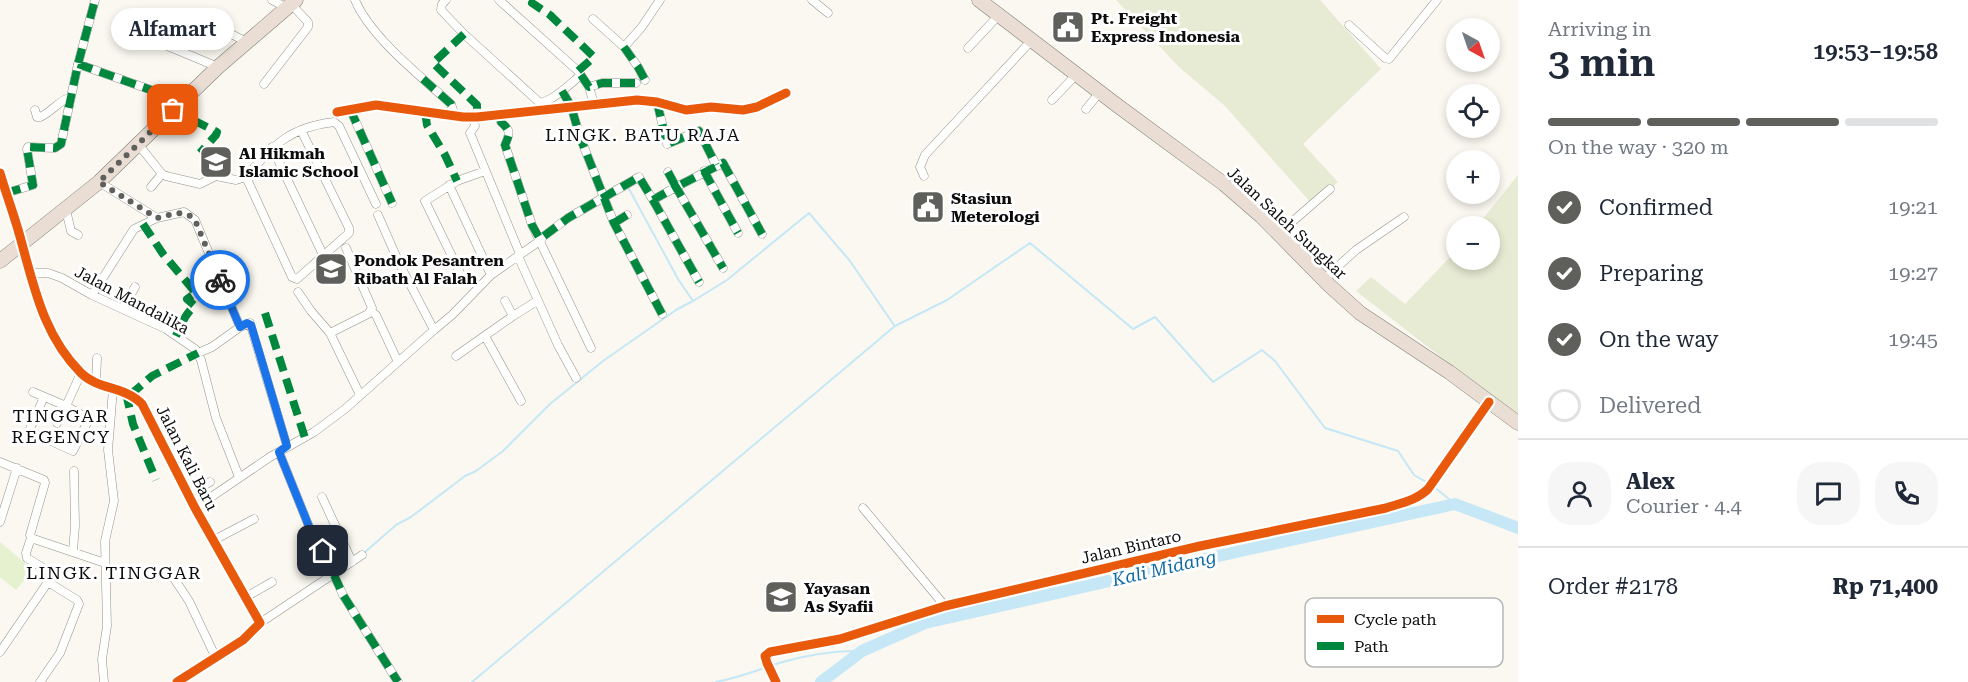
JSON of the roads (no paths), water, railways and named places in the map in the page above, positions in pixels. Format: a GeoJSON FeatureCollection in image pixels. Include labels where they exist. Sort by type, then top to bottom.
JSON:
{"type":"FeatureCollection","features":[{"type":"Feature","properties":{"kind":"highway","name":"Jalan Saleh Sungkar"},"geometry":{"type":"LineString","coordinates":[[979,0],[1224,184],[1360,313],[1518,423]]}},
{"type":"Feature","properties":{"kind":"highway"},"geometry":{"type":"LineString","coordinates":[[0,261],[99,182],[218,67],[292,4]]}},
{"type":"Feature","properties":{"kind":"street"},"geometry":{"type":"LineString","coordinates":[[3,190],[33,184],[28,147],[58,147],[61,144],[78,64],[95,0]]}},
{"type":"Feature","properties":{"kind":"street"},"geometry":{"type":"LineString","coordinates":[[264,84],[308,27],[308,22],[292,4],[272,0]]}},
{"type":"Feature","properties":{"kind":"street"},"geometry":{"type":"LineString","coordinates":[[355,0],[364,16],[382,38],[451,104],[453,110],[450,115]]}},
{"type":"Feature","properties":{"kind":"street"},"geometry":{"type":"LineString","coordinates":[[446,0],[441,10],[540,103],[562,91],[581,75]]}},
{"type":"Feature","properties":{"kind":"street"},"geometry":{"type":"LineString","coordinates":[[499,0],[554,47],[581,75],[589,87],[594,104]]}},
{"type":"Feature","properties":{"kind":"street"},"geometry":{"type":"LineString","coordinates":[[624,47],[641,28],[660,0]]}},
{"type":"Feature","properties":{"kind":"street"},"geometry":{"type":"LineString","coordinates":[[812,0],[828,13]]}},
{"type":"Feature","properties":{"kind":"street"},"geometry":{"type":"LineString","coordinates":[[1349,25],[1385,58],[1389,59],[1437,0]]}},
{"type":"Feature","properties":{"kind":"street"},"geometry":{"type":"LineString","coordinates":[[968,48],[999,15]]}},
{"type":"Feature","properties":{"kind":"street"},"geometry":{"type":"LineString","coordinates":[[593,19],[624,47],[645,80]]}},
{"type":"Feature","properties":{"kind":"street"},"geometry":{"type":"LineString","coordinates":[[211,24],[247,42]]}},
{"type":"Feature","properties":{"kind":"street"},"geometry":{"type":"LineString","coordinates":[[924,176],[920,164],[924,155],[1032,40]]}},
{"type":"Feature","properties":{"kind":"street"},"geometry":{"type":"LineString","coordinates":[[158,42],[218,67]]}},
{"type":"Feature","properties":{"kind":"street"},"geometry":{"type":"LineString","coordinates":[[78,64],[182,101]]}},
{"type":"Feature","properties":{"kind":"street"},"geometry":{"type":"LineString","coordinates":[[1052,100],[1077,74]]}},
{"type":"Feature","properties":{"kind":"street"},"geometry":{"type":"LineString","coordinates":[[589,87],[602,83],[636,83]]}},
{"type":"Feature","properties":{"kind":"street"},"geometry":{"type":"LineString","coordinates":[[562,91],[571,106],[580,136],[614,223],[662,314]]}},
{"type":"Feature","properties":{"kind":"street"},"geometry":{"type":"LineString","coordinates":[[1086,109],[1100,92]]}},
{"type":"Feature","properties":{"kind":"street"},"geometry":{"type":"LineString","coordinates":[[337,112],[376,105],[450,115],[500,116],[637,100],[657,102],[686,110],[711,107],[743,110],[757,107],[786,93]]}},
{"type":"Feature","properties":{"kind":"street"},"geometry":{"type":"LineString","coordinates":[[35,111],[40,117],[50,112],[64,99],[71,97]]}},
{"type":"Feature","properties":{"kind":"street"},"geometry":{"type":"LineString","coordinates":[[657,102],[668,144],[699,131],[716,165]]}},
{"type":"Feature","properties":{"kind":"street"},"geometry":{"type":"LineString","coordinates":[[350,109],[392,203]]}},
{"type":"Feature","properties":{"kind":"street"},"geometry":{"type":"LineString","coordinates":[[500,116],[501,122],[510,133],[505,145],[532,225],[591,348]]}},
{"type":"Feature","properties":{"kind":"street"},"geometry":{"type":"LineString","coordinates":[[473,117],[475,126],[470,133],[537,301],[576,378]]}},
{"type":"Feature","properties":{"kind":"street"},"geometry":{"type":"LineString","coordinates":[[138,144],[162,174],[200,184],[216,177],[236,180],[246,177],[272,147],[301,130],[326,123],[336,123],[376,204]]}},
{"type":"Feature","properties":{"kind":"street"},"geometry":{"type":"LineString","coordinates":[[246,177],[292,278],[297,279],[346,236],[349,228],[301,130]]}},
{"type":"Feature","properties":{"kind":"street"},"geometry":{"type":"LineString","coordinates":[[272,147],[324,256]]}},
{"type":"Feature","properties":{"kind":"street"},"geometry":{"type":"LineString","coordinates":[[653,200],[704,171],[720,163],[724,164],[762,234]]}},
{"type":"Feature","properties":{"kind":"street"},"geometry":{"type":"LineString","coordinates":[[464,281],[425,203],[426,200],[450,185],[485,171]]}},
{"type":"Feature","properties":{"kind":"street"},"geometry":{"type":"LineString","coordinates":[[704,171],[738,233]]}},
{"type":"Feature","properties":{"kind":"street"},"geometry":{"type":"LineString","coordinates":[[668,172],[723,268]]}},
{"type":"Feature","properties":{"kind":"street","name":"Jalan Kali Baru"},"geometry":{"type":"LineString","coordinates":[[0,173],[3,190],[22,243],[29,273],[51,334],[81,372],[96,383],[130,395],[142,404],[195,508],[260,623]]}},
{"type":"Feature","properties":{"kind":"street"},"geometry":{"type":"LineString","coordinates":[[151,187],[162,174]]}},
{"type":"Feature","properties":{"kind":"street"},"geometry":{"type":"LineString","coordinates":[[195,508],[287,446],[314,432],[452,315],[491,275],[568,218],[639,177],[699,282]]}},
{"type":"Feature","properties":{"kind":"street"},"geometry":{"type":"LineString","coordinates":[[99,182],[157,218]]}},
{"type":"Feature","properties":{"kind":"street"},"geometry":{"type":"LineString","coordinates":[[450,185],[491,275]]}},
{"type":"Feature","properties":{"kind":"street"},"geometry":{"type":"LineString","coordinates":[[1278,234],[1330,189]]}},
{"type":"Feature","properties":{"kind":"street"},"geometry":{"type":"LineString","coordinates":[[66,210],[71,231],[78,236]]}},
{"type":"Feature","properties":{"kind":"street"},"geometry":{"type":"LineString","coordinates":[[92,295],[130,233],[157,218],[184,212],[195,220],[240,327]]}},
{"type":"Feature","properties":{"kind":"street"},"geometry":{"type":"LineString","coordinates":[[614,223],[627,215]]}},
{"type":"Feature","properties":{"kind":"street"},"geometry":{"type":"LineString","coordinates":[[378,216],[400,265],[434,330]]}},
{"type":"Feature","properties":{"kind":"street"},"geometry":{"type":"LineString","coordinates":[[1323,280],[1356,250],[1404,217]]}},
{"type":"Feature","properties":{"kind":"street"},"geometry":{"type":"LineString","coordinates":[[346,248],[371,305],[371,311]]}},
{"type":"Feature","properties":{"kind":"street","name":"Jalan Mandalika"},"geometry":{"type":"LineString","coordinates":[[29,273],[48,273],[62,278],[92,295],[166,329],[198,353],[216,418],[239,477]]}},
{"type":"Feature","properties":{"kind":"street"},"geometry":{"type":"LineString","coordinates":[[123,309],[135,287]]}},
{"type":"Feature","properties":{"kind":"street"},"geometry":{"type":"LineString","coordinates":[[298,292],[330,333],[360,395]]}},
{"type":"Feature","properties":{"kind":"street"},"geometry":{"type":"LineString","coordinates":[[505,301],[513,315]]}},
{"type":"Feature","properties":{"kind":"street"},"geometry":{"type":"LineString","coordinates":[[456,357],[513,315],[537,301]]}},
{"type":"Feature","properties":{"kind":"street"},"geometry":{"type":"LineString","coordinates":[[371,311],[376,315],[398,362]]}},
{"type":"Feature","properties":{"kind":"street"},"geometry":{"type":"LineString","coordinates":[[330,333],[371,311]]}},
{"type":"Feature","properties":{"kind":"street"},"geometry":{"type":"LineString","coordinates":[[198,353],[250,323],[287,446]]}},
{"type":"Feature","properties":{"kind":"street"},"geometry":{"type":"LineString","coordinates":[[485,336],[521,401]]}},
{"type":"Feature","properties":{"kind":"street"},"geometry":{"type":"LineString","coordinates":[[96,383],[98,358]]}},
{"type":"Feature","properties":{"kind":"street"},"geometry":{"type":"LineString","coordinates":[[57,423],[81,372]]}},
{"type":"Feature","properties":{"kind":"street"},"geometry":{"type":"LineString","coordinates":[[104,682],[102,659],[107,627],[105,541],[114,501],[108,450],[113,389]]}},
{"type":"Feature","properties":{"kind":"street"},"geometry":{"type":"LineString","coordinates":[[33,392],[66,406],[89,418],[73,451],[29,431],[44,397]]}},
{"type":"Feature","properties":{"kind":"street","name":"Jalan Bintaro"},"geometry":{"type":"LineString","coordinates":[[776,682],[765,656],[770,652],[840,639],[945,606],[1200,546],[1386,508],[1412,500],[1422,495],[1430,486],[1489,402]]}},
{"type":"Feature","properties":{"kind":"street"},"geometry":{"type":"LineString","coordinates":[[279,452],[311,532],[343,595],[398,682]]}},
{"type":"Feature","properties":{"kind":"street"},"geometry":{"type":"LineString","coordinates":[[0,462],[42,479],[45,483],[26,553],[27,558],[50,572],[48,582],[0,652]]}},
{"type":"Feature","properties":{"kind":"street"},"geometry":{"type":"LineString","coordinates":[[0,522],[17,468]]}},
{"type":"Feature","properties":{"kind":"street"},"geometry":{"type":"LineString","coordinates":[[73,551],[74,471]]}},
{"type":"Feature","properties":{"kind":"street"},"geometry":{"type":"LineString","coordinates":[[188,494],[210,482]]}},
{"type":"Feature","properties":{"kind":"street"},"geometry":{"type":"LineString","coordinates":[[322,497],[352,562]]}},
{"type":"Feature","properties":{"kind":"street"},"geometry":{"type":"LineString","coordinates":[[862,508],[945,606]]}},
{"type":"Feature","properties":{"kind":"street"},"geometry":{"type":"LineString","coordinates":[[214,540],[254,519]]}},
{"type":"Feature","properties":{"kind":"street"},"geometry":{"type":"LineString","coordinates":[[31,538],[105,563]]}},
{"type":"Feature","properties":{"kind":"street"},"geometry":{"type":"LineString","coordinates":[[177,682],[243,640],[260,623],[362,555]]}},
{"type":"Feature","properties":{"kind":"street"},"geometry":{"type":"LineString","coordinates":[[169,571],[187,596],[216,658]]}},
{"type":"Feature","properties":{"kind":"street"},"geometry":{"type":"LineString","coordinates":[[40,682],[60,653],[79,604],[77,600],[48,582]]}},
{"type":"Feature","properties":{"kind":"street"},"geometry":{"type":"LineString","coordinates":[[246,597],[272,582]]}},
{"type":"Feature","properties":{"kind":"waterway"},"geometry":{"type":"LineString","coordinates":[[628,187],[678,279],[693,301],[727,280],[809,213],[850,261],[894,325]]}},
{"type":"Feature","properties":{"kind":"waterway"},"geometry":{"type":"LineString","coordinates":[[472,682],[895,326],[947,300],[1030,243],[1133,329],[1155,317],[1213,382],[1262,350],[1275,361],[1325,428],[1398,451],[1414,475],[1428,483]]}},
{"type":"Feature","properties":{"kind":"waterway"},"geometry":{"type":"LineString","coordinates":[[364,553],[396,525],[411,517],[465,476],[476,471],[503,451],[550,404],[603,361],[676,310],[693,301]]}},
{"type":"Feature","properties":{"kind":"waterway"},"geometry":{"type":"LineString","coordinates":[[1433,486],[1455,504]]}},
{"type":"Feature","properties":{"kind":"waterway","name":"Kali Midang"},"geometry":{"type":"LineString","coordinates":[[821,682],[862,651],[925,623],[1245,550],[1455,504],[1518,528]]}},
{"type":"Feature","properties":{"kind":"waterway"},"geometry":{"type":"LineString","coordinates":[[716,682],[799,658],[831,652],[862,651]]}},
{"type":"Feature","properties":{"kind":"place","name":"Pt. Freight Express Indonesia"},"geometry":{"type":"Point","coordinates":[1068,27]}},
{"type":"Feature","properties":{"kind":"place","name":"Alfamart"},"geometry":{"type":"Point","coordinates":[173,110]}},
{"type":"Feature","properties":{"kind":"place","name":"Al Hikmah Islamic School"},"geometry":{"type":"Point","coordinates":[216,162]}},
{"type":"Feature","properties":{"kind":"place","name":"Stasiun Meterologi"},"geometry":{"type":"Point","coordinates":[928,207]}},
{"type":"Feature","properties":{"kind":"place","name":"Pondok Pesantren Ribath Al Falah"},"geometry":{"type":"Point","coordinates":[331,269]}},
{"type":"Feature","properties":{"kind":"place","name":"Yayasan As Syafii"},"geometry":{"type":"Point","coordinates":[781,597]}},
{"type":"Feature","properties":{"kind":"district","name":"LINGK. BATU RAJA"},"geometry":{"type":"Point","coordinates":[643,134]}},
{"type":"Feature","properties":{"kind":"district","name":"TINGGAR REGENCY"},"geometry":{"type":"Point","coordinates":[61,425]}},
{"type":"Feature","properties":{"kind":"district","name":"LINGK. TINGGAR"},"geometry":{"type":"Point","coordinates":[114,572]}}]}
